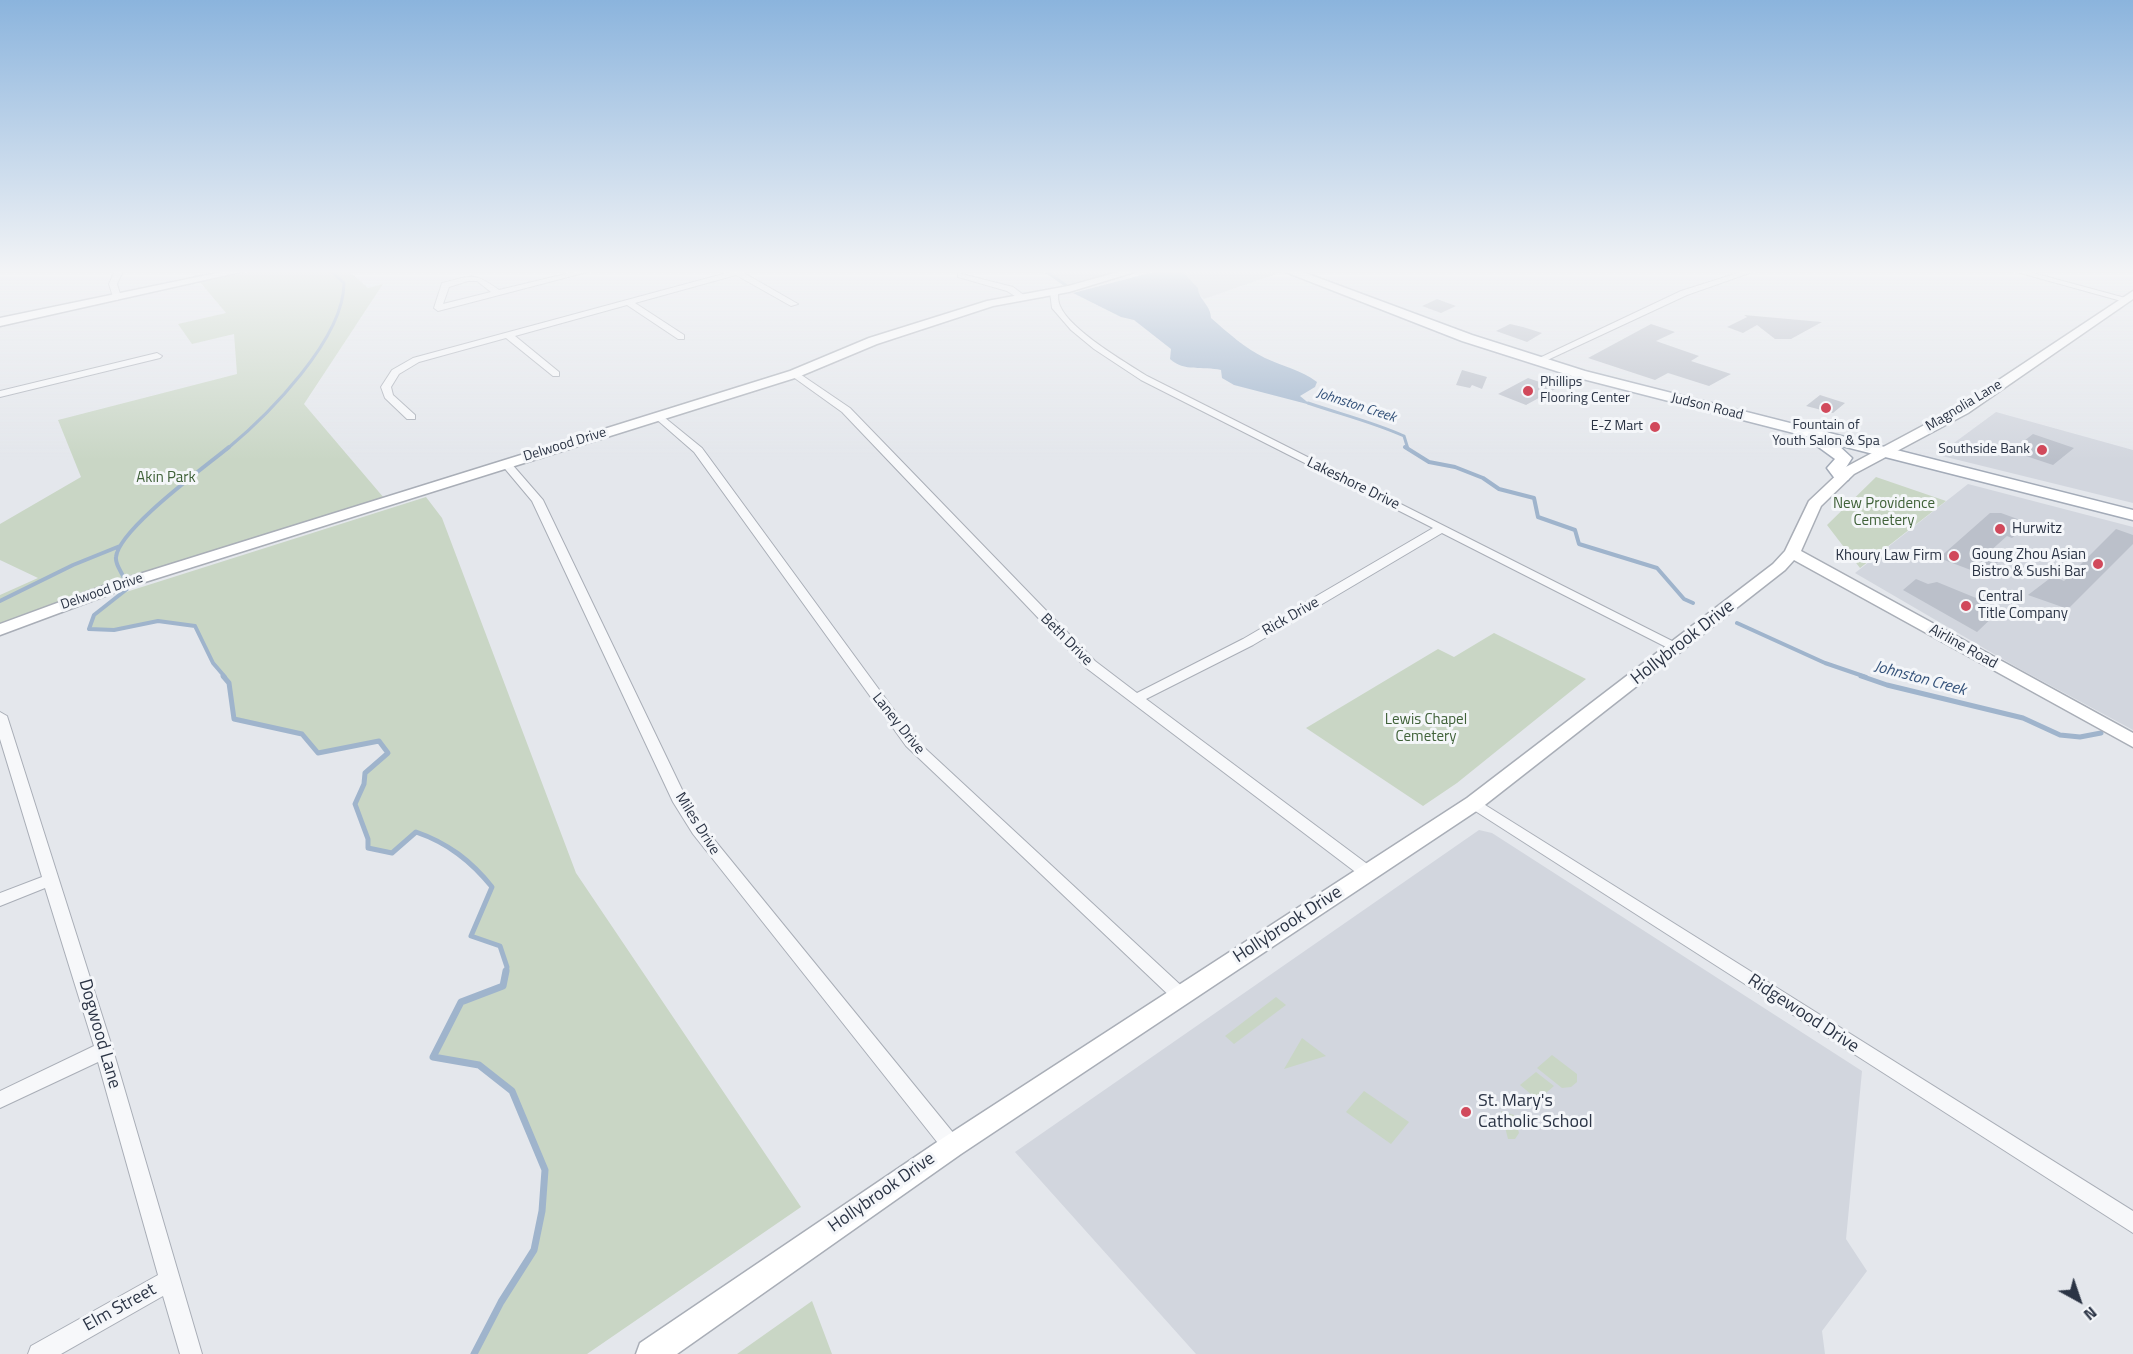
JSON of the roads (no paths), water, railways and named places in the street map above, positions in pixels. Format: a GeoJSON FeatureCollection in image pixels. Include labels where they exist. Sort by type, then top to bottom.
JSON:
{"type":"FeatureCollection","features":[{"type":"Feature","properties":{"kind":"main road","name":"Delwood Drive"},"geometry":{"type":"LineString","coordinates":[[0,630],[102,591],[794,374],[873,341],[895,334]]}},
{"type":"Feature","properties":{"kind":"main road","name":"Judson Road"},"geometry":{"type":"LineString","coordinates":[[1464,334],[1538,361],[1769,423],[2133,515]]}},
{"type":"Feature","properties":{"kind":"main road","name":"Magnolia Lane"},"geometry":{"type":"LineString","coordinates":[[1881,451],[1963,410],[2074,334]]}},
{"type":"Feature","properties":{"kind":"main road"},"geometry":{"type":"LineString","coordinates":[[1769,423],[1778,432],[1822,444],[1839,452],[1843,462],[1835,468],[1842,476]]}},
{"type":"Feature","properties":{"kind":"main road","name":"Hollybrook Drive"},"geometry":{"type":"LineString","coordinates":[[651,1354],[952,1146],[1474,803],[1779,567],[1792,553],[1810,510],[1842,476],[1881,451]]}},
{"type":"Feature","properties":{"kind":"main road","name":"Airline Road"},"geometry":{"type":"LineString","coordinates":[[1792,553],[2133,741]]}},
{"type":"Feature","properties":{"kind":"street"},"geometry":{"type":"LineString","coordinates":[[411,417],[387,392],[387,382],[395,372],[422,358],[506,334]]}},
{"type":"Feature","properties":{"kind":"street"},"geometry":{"type":"LineString","coordinates":[[507,334],[556,374]]}},
{"type":"Feature","properties":{"kind":"street"},"geometry":{"type":"LineString","coordinates":[[677,334],[681,337]]}},
{"type":"Feature","properties":{"kind":"street","name":"Lakeshore Drive"},"geometry":{"type":"LineString","coordinates":[[1084,334],[1133,371],[1186,401],[1677,647]]}},
{"type":"Feature","properties":{"kind":"street"},"geometry":{"type":"LineString","coordinates":[[1538,361],[1596,334]]}},
{"type":"Feature","properties":{"kind":"street"},"geometry":{"type":"LineString","coordinates":[[0,394],[157,356]]}},
{"type":"Feature","properties":{"kind":"street","name":"Beth Drive"},"geometry":{"type":"LineString","coordinates":[[794,374],[846,410],[1072,647],[1135,699],[1368,873]]}},
{"type":"Feature","properties":{"kind":"street","name":"Laney Drive"},"geometry":{"type":"LineString","coordinates":[[659,416],[698,450],[911,743],[1181,996]]}},
{"type":"Feature","properties":{"kind":"street","name":"Miles Drive"},"geometry":{"type":"LineString","coordinates":[[506,464],[537,500],[681,802],[698,830],[952,1146]]}},
{"type":"Feature","properties":{"kind":"street","name":"Rick Drive"},"geometry":{"type":"LineString","coordinates":[[1135,699],[1242,646],[1442,528]]}},
{"type":"Feature","properties":{"kind":"street","name":"Dogwood Lane"},"geometry":{"type":"LineString","coordinates":[[1,718],[104,1050],[191,1354]]}},
{"type":"Feature","properties":{"kind":"street","name":"Ridgewood Drive"},"geometry":{"type":"LineString","coordinates":[[1474,803],[2133,1224]]}},
{"type":"Feature","properties":{"kind":"street"},"geometry":{"type":"LineString","coordinates":[[0,900],[52,879]]}},
{"type":"Feature","properties":{"kind":"street"},"geometry":{"type":"LineString","coordinates":[[0,1100],[104,1050]]}},
{"type":"Feature","properties":{"kind":"street","name":"Elm Street"},"geometry":{"type":"LineString","coordinates":[[39,1354],[170,1280]]}},
{"type":"Feature","properties":{"kind":"water"},"geometry":{"type":"Polygon","coordinates":[[[1152,334],[1229,334],[1258,354],[1305,374],[1317,382],[1315,387],[1300,396],[1311,405],[1234,385],[1222,378],[1221,370],[1181,366],[1170,359],[1171,349],[1152,334]]]}},
{"type":"Feature","properties":{"kind":"waterway"},"geometry":{"type":"LineString","coordinates":[[227,449],[263,417],[282,396],[318,351],[328,334]]}},
{"type":"Feature","properties":{"kind":"waterway","name":"Johnston Creek"},"geometry":{"type":"LineString","coordinates":[[1308,403],[1404,436],[1408,449]]}},
{"type":"Feature","properties":{"kind":"waterway"},"geometry":{"type":"LineString","coordinates":[[124,578],[117,565],[116,557],[121,545],[132,531],[165,499],[229,447]]}},
{"type":"Feature","properties":{"kind":"waterway","name":"Johnston Creek"},"geometry":{"type":"LineString","coordinates":[[1408,449],[1429,462],[1455,467],[1483,478],[1499,489],[1534,498],[1538,517],[1575,530],[1579,544],[1657,568],[1684,599],[1693,603]]}},
{"type":"Feature","properties":{"kind":"waterway"},"geometry":{"type":"LineString","coordinates":[[0,601],[73,565],[120,546]]}},
{"type":"Feature","properties":{"kind":"waterway"},"geometry":{"type":"LineString","coordinates":[[127,589],[94,615],[89,629],[114,630],[158,621],[195,626],[213,663],[225,677]]}},
{"type":"Feature","properties":{"kind":"waterway","name":"Johnston Creek"},"geometry":{"type":"LineString","coordinates":[[1737,623],[1825,663],[1866,677]]}},
{"type":"Feature","properties":{"kind":"waterway"},"geometry":{"type":"LineString","coordinates":[[223,676],[229,683],[234,719],[302,734],[318,753],[379,741],[388,753],[365,773],[364,784],[355,804],[368,839],[368,848],[392,853],[416,832],[449,847],[476,869],[492,887],[471,936],[500,946],[507,967],[506,973]]}},
{"type":"Feature","properties":{"kind":"waterway","name":"Johnston Creek"},"geometry":{"type":"LineString","coordinates":[[1861,676],[1887,685],[2023,718],[2060,735],[2080,737],[2101,733]]}},
{"type":"Feature","properties":{"kind":"waterway"},"geometry":{"type":"LineString","coordinates":[[474,1354],[501,1302],[534,1250],[542,1211],[545,1170],[512,1091],[479,1065],[433,1057],[461,1002],[503,986],[506,971]]}},
{"type":"Feature","properties":{"kind":"place","name":"Phillips Flooring Center"},"geometry":{"type":"Point","coordinates":[1528,391]}},
{"type":"Feature","properties":{"kind":"place","name":"Fountain of Youth Salon & Spa"},"geometry":{"type":"Point","coordinates":[1826,408]}},
{"type":"Feature","properties":{"kind":"place","name":"E-Z Mart"},"geometry":{"type":"Point","coordinates":[1655,427]}},
{"type":"Feature","properties":{"kind":"place","name":"Southside Bank"},"geometry":{"type":"Point","coordinates":[2042,450]}},
{"type":"Feature","properties":{"kind":"place","name":"Hurwitz"},"geometry":{"type":"Point","coordinates":[2000,529]}},
{"type":"Feature","properties":{"kind":"place","name":"Khoury Law Firm"},"geometry":{"type":"Point","coordinates":[1954,556]}},
{"type":"Feature","properties":{"kind":"place","name":"Goung Zhou Asian Bistro & Sushi Bar"},"geometry":{"type":"Point","coordinates":[2098,564]}},
{"type":"Feature","properties":{"kind":"place","name":"Central Title Company"},"geometry":{"type":"Point","coordinates":[1966,606]}},
{"type":"Feature","properties":{"kind":"place","name":"St. Mary's Catholic School"},"geometry":{"type":"Point","coordinates":[1466,1112]}},
{"type":"Feature","properties":{"kind":"park label","name":"Akin Park"},"geometry":{"type":"Point","coordinates":[166,478]}},
{"type":"Feature","properties":{"kind":"park label","name":"New Providence Cemetery"},"geometry":{"type":"Point","coordinates":[1884,512]}},
{"type":"Feature","properties":{"kind":"park label","name":"Lewis Chapel Cemetery"},"geometry":{"type":"Point","coordinates":[1426,728]}}]}
